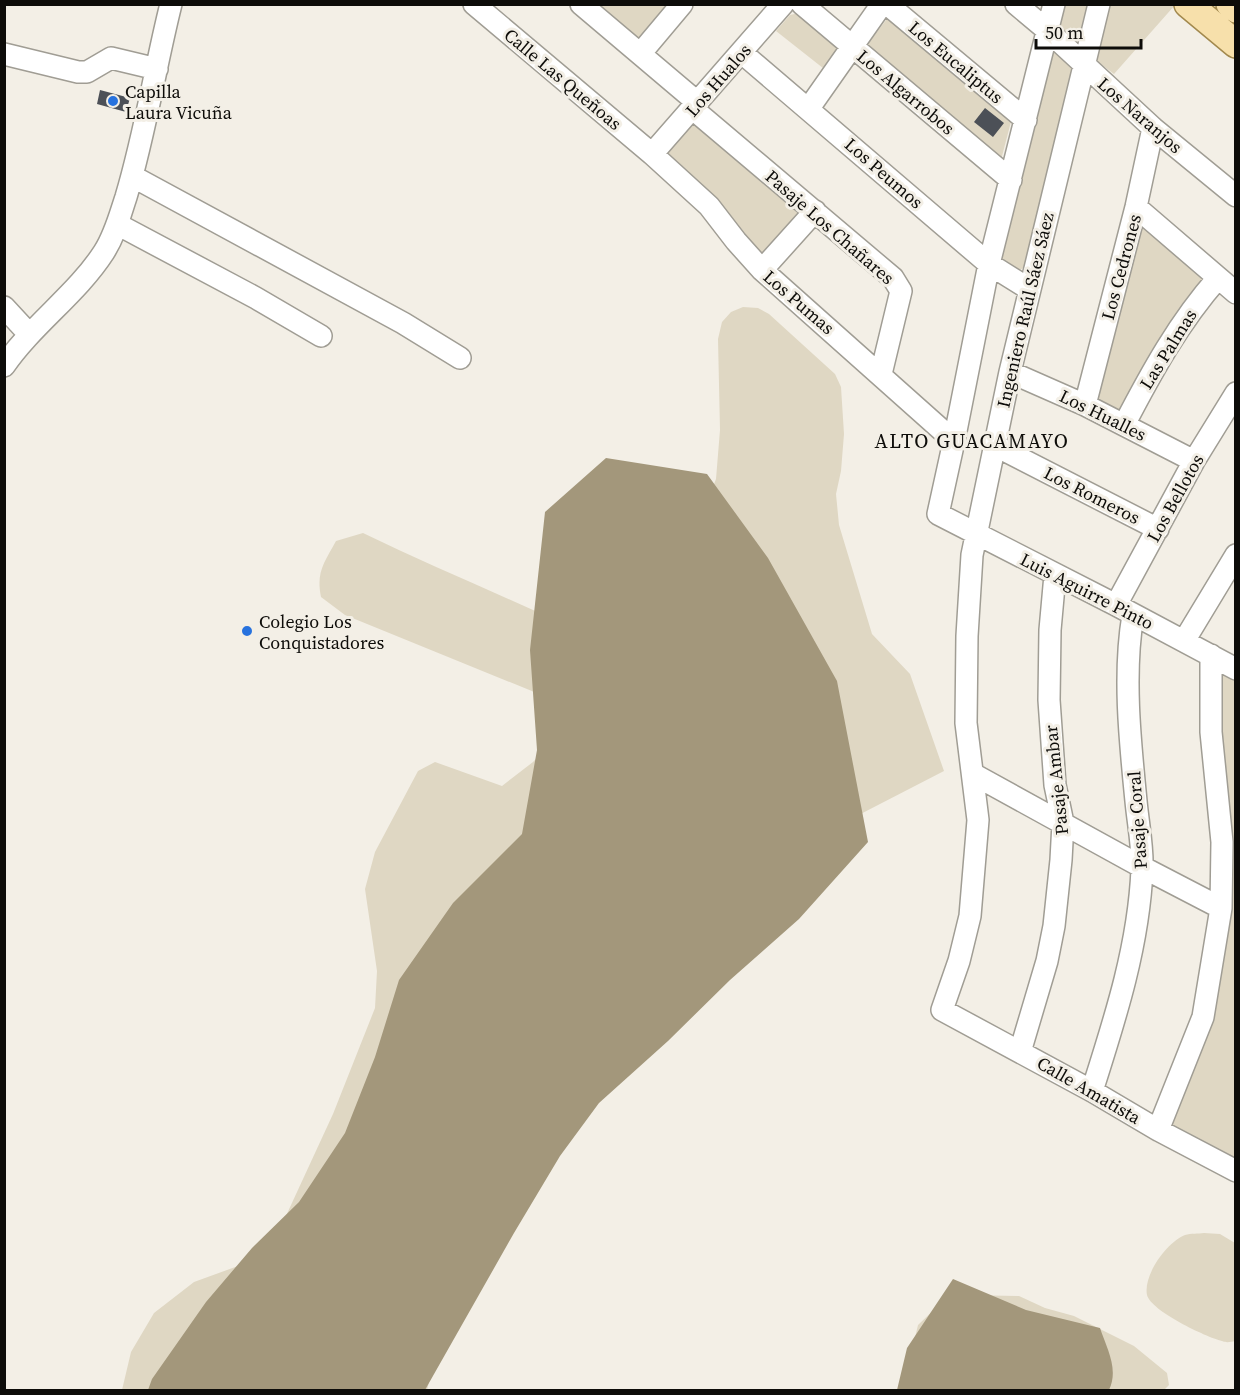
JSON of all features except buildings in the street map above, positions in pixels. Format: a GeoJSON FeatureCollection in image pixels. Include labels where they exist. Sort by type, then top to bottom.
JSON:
{"type":"FeatureCollection","features":[{"type":"Feature","properties":{"kind":"main road"},"geometry":{"type":"LineString","coordinates":[[1188,4],[1236,44]]}},
{"type":"Feature","properties":{"kind":"main road"},"geometry":{"type":"LineString","coordinates":[[1230,4],[1236,9]]}},
{"type":"Feature","properties":{"kind":"street"},"geometry":{"type":"LineString","coordinates":[[4,366],[29,334],[104,254],[117,224],[132,176],[171,4]]}},
{"type":"Feature","properties":{"kind":"street","name":"Calle Las Queñoas"},"geometry":{"type":"LineString","coordinates":[[474,4],[652,154]]}},
{"type":"Feature","properties":{"kind":"street","name":"Pasaje Los Chañares"},"geometry":{"type":"LineString","coordinates":[[581,4],[893,278],[901,291],[881,374]]}},
{"type":"Feature","properties":{"kind":"street"},"geometry":{"type":"LineString","coordinates":[[640,54],[682,4]]}},
{"type":"Feature","properties":{"kind":"street","name":"Los Hualos"},"geometry":{"type":"LineString","coordinates":[[652,154],[783,4]]}},
{"type":"Feature","properties":{"kind":"street","name":"Los Algarrobos"},"geometry":{"type":"LineString","coordinates":[[802,4],[1011,180]]}},
{"type":"Feature","properties":{"kind":"street"},"geometry":{"type":"LineString","coordinates":[[809,108],[884,4]]}},
{"type":"Feature","properties":{"kind":"street","name":"Los Eucaliptus"},"geometry":{"type":"LineString","coordinates":[[884,4],[1026,120]]}},
{"type":"Feature","properties":{"kind":"street","name":"Los Naranjos"},"geometry":{"type":"LineString","coordinates":[[1016,4],[1153,128],[1236,196]]}},
{"type":"Feature","properties":{"kind":"street"},"geometry":{"type":"LineString","coordinates":[[954,441],[989,264],[1054,4]]}},
{"type":"Feature","properties":{"kind":"street","name":"Ingeniero Raúl Sáez Sáez"},"geometry":{"type":"LineString","coordinates":[[942,1010],[959,961],[970,916],[978,820],[966,723],[967,636],[972,555],[1010,372],[1098,4]]}},
{"type":"Feature","properties":{"kind":"street","name":"Los Peumos"},"geometry":{"type":"LineString","coordinates":[[742,53],[989,264],[1029,289]]}},
{"type":"Feature","properties":{"kind":"street"},"geometry":{"type":"LineString","coordinates":[[4,54],[78,72],[87,72],[111,58],[157,69]]}},
{"type":"Feature","properties":{"kind":"street","name":"Los Cedrones"},"geometry":{"type":"LineString","coordinates":[[1085,405],[1136,207],[1153,128]]}},
{"type":"Feature","properties":{"kind":"street","name":"Los Pumas"},"geometry":{"type":"LineString","coordinates":[[652,154],[709,206],[736,242],[762,270],[954,441]]}},
{"type":"Feature","properties":{"kind":"street"},"geometry":{"type":"LineString","coordinates":[[132,176],[403,323],[460,358]]}},
{"type":"Feature","properties":{"kind":"street"},"geometry":{"type":"LineString","coordinates":[[1136,207],[1236,293]]}},
{"type":"Feature","properties":{"kind":"street"},"geometry":{"type":"LineString","coordinates":[[762,270],[814,211]]}},
{"type":"Feature","properties":{"kind":"street"},"geometry":{"type":"LineString","coordinates":[[117,224],[256,298],[321,336]]}},
{"type":"Feature","properties":{"kind":"street","name":"Las Palmas"},"geometry":{"type":"LineString","coordinates":[[1124,425],[1160,359],[1196,303],[1218,278]]}},
{"type":"Feature","properties":{"kind":"street"},"geometry":{"type":"LineString","coordinates":[[4,307],[29,334]]}},
{"type":"Feature","properties":{"kind":"street","name":"Los Hualles"},"geometry":{"type":"LineString","coordinates":[[1010,372],[1085,405],[1194,461]]}},
{"type":"Feature","properties":{"kind":"street","name":"Los Bellotos"},"geometry":{"type":"LineString","coordinates":[[1124,610],[1158,529],[1194,461],[1236,393]]}},
{"type":"Feature","properties":{"kind":"street","name":"Luis Aguirre Pinto"},"geometry":{"type":"LineString","coordinates":[[954,441],[938,514],[1236,669]]}},
{"type":"Feature","properties":{"kind":"street","name":"Los Romeros"},"geometry":{"type":"LineString","coordinates":[[994,445],[1158,529]]}},
{"type":"Feature","properties":{"kind":"street"},"geometry":{"type":"LineString","coordinates":[[1184,641],[1234,563]]}},
{"type":"Feature","properties":{"kind":"street","name":"Pasaje Ambar"},"geometry":{"type":"LineString","coordinates":[[1020,1052],[1038,995],[1054,926],[1063,823],[1055,785],[1049,700],[1050,630],[1055,575]]}},
{"type":"Feature","properties":{"kind":"street","name":"Pasaje Coral"},"geometry":{"type":"LineString","coordinates":[[1092,1091],[1125,978],[1137,913],[1142,867],[1133,769],[1124,610]]}},
{"type":"Feature","properties":{"kind":"street"},"geometry":{"type":"LineString","coordinates":[[1158,1130],[1203,1017],[1221,908],[1222,842],[1211,732],[1211,655]]}},
{"type":"Feature","properties":{"kind":"street"},"geometry":{"type":"LineString","coordinates":[[973,774],[1221,908]]}},
{"type":"Feature","properties":{"kind":"street","name":"Calle Amatista"},"geometry":{"type":"LineString","coordinates":[[942,1010],[1236,1171]]}},
{"type":"Feature","properties":{"kind":"shaded area"},"geometry":{"type":"Polygon","coordinates":[[[597,5],[676,5],[640,40],[597,5]]]}},
{"type":"Feature","properties":{"kind":"shaded area"},"geometry":{"type":"Polygon","coordinates":[[[1060,5],[1091,5],[1080,37],[1072,40],[1054,25],[1060,5]]]}},
{"type":"Feature","properties":{"kind":"shaded area"},"geometry":{"type":"Polygon","coordinates":[[[1105,5],[1175,5],[1114,74],[1089,55],[1105,5]]]}},
{"type":"Feature","properties":{"kind":"shaded area"},"geometry":{"type":"Polygon","coordinates":[[[799,13],[837,46],[839,56],[828,72],[776,31],[790,15],[799,13]]]}},
{"type":"Feature","properties":{"kind":"shaded area"},"geometry":{"type":"Polygon","coordinates":[[[890,15],[1013,114],[1001,160],[866,46],[890,15]]]}},
{"type":"Feature","properties":{"kind":"shaded area"},"geometry":{"type":"Polygon","coordinates":[[[1050,46],[1074,61],[1025,267],[1018,271],[997,257],[1050,46]]]}},
{"type":"Feature","properties":{"kind":"shaded area"},"geometry":{"type":"Polygon","coordinates":[[[694,121],[805,209],[765,258],[666,160],[666,151],[694,121]]]}},
{"type":"Feature","properties":{"kind":"shaded area"},"geometry":{"type":"Polygon","coordinates":[[[1135,223],[1147,223],[1208,277],[1121,416],[1091,401],[1135,223]]]}},
{"type":"Feature","properties":{"kind":"shaded area"},"geometry":{"type":"Polygon","coordinates":[[[743,307],[758,308],[769,314],[835,374],[841,387],[844,434],[841,471],[836,494],[839,525],[872,634],[910,674],[944,771],[847,821],[530,1072],[458,1266],[427,1390],[122,1390],[131,1352],[154,1313],[194,1282],[238,1266],[285,1218],[333,1114],[375,1008],[377,971],[365,889],[375,852],[418,771],[435,762],[502,786],[533,762],[549,745],[571,707],[345,615],[321,597],[320,574],[336,541],[363,533],[570,627],[703,512],[716,479],[720,430],[718,339],[722,322],[731,312],[743,307]]]}},
{"type":"Feature","properties":{"kind":"shaded area"},"geometry":{"type":"Polygon","coordinates":[[[606,458],[707,474],[768,558],[837,681],[868,842],[799,919],[730,980],[668,1041],[599,1103],[560,1156],[425,1390],[148,1390],[152,1379],[206,1302],[252,1248],[299,1202],[345,1133],[375,1057],[399,980],[453,903],[522,834],[537,750],[530,650],[545,512],[606,458]]]}},
{"type":"Feature","properties":{"kind":"shaded area"},"geometry":{"type":"Polygon","coordinates":[[[1226,672],[1236,676],[1235,1165],[1168,1126],[1208,1025],[1220,732],[1218,676],[1226,672]]]}},
{"type":"Feature","properties":{"kind":"shaded area"},"geometry":{"type":"Polygon","coordinates":[[[1220,1234],[1235,1243],[1235,1341],[1225,1342],[1214,1339],[1192,1329],[1168,1316],[1147,1295],[1149,1278],[1164,1252],[1185,1235],[1220,1234]]]}},
{"type":"Feature","properties":{"kind":"shaded area"},"geometry":{"type":"Polygon","coordinates":[[[953,1279],[1026,1310],[1100,1328],[1109,1351],[1112,1367],[1112,1382],[1109,1390],[897,1390],[907,1348],[953,1279]]]}},
{"type":"Feature","properties":{"kind":"shaded area"},"geometry":{"type":"Polygon","coordinates":[[[964,1295],[1019,1296],[1045,1308],[1074,1316],[1134,1346],[1167,1373],[1169,1385],[1164,1390],[908,1390],[912,1350],[918,1325],[942,1302],[964,1295]]]}},
{"type":"Feature","properties":{"kind":"place","name":"Capilla Laura Vicuña"},"geometry":{"type":"Point","coordinates":[113,101]}},
{"type":"Feature","properties":{"kind":"place","name":"Colegio Los Conquistadores"},"geometry":{"type":"Point","coordinates":[247,631]}},
{"type":"Feature","properties":{"kind":"district","name":"ALTO GUACAMAYO"},"geometry":{"type":"Point","coordinates":[972,441]}}]}
